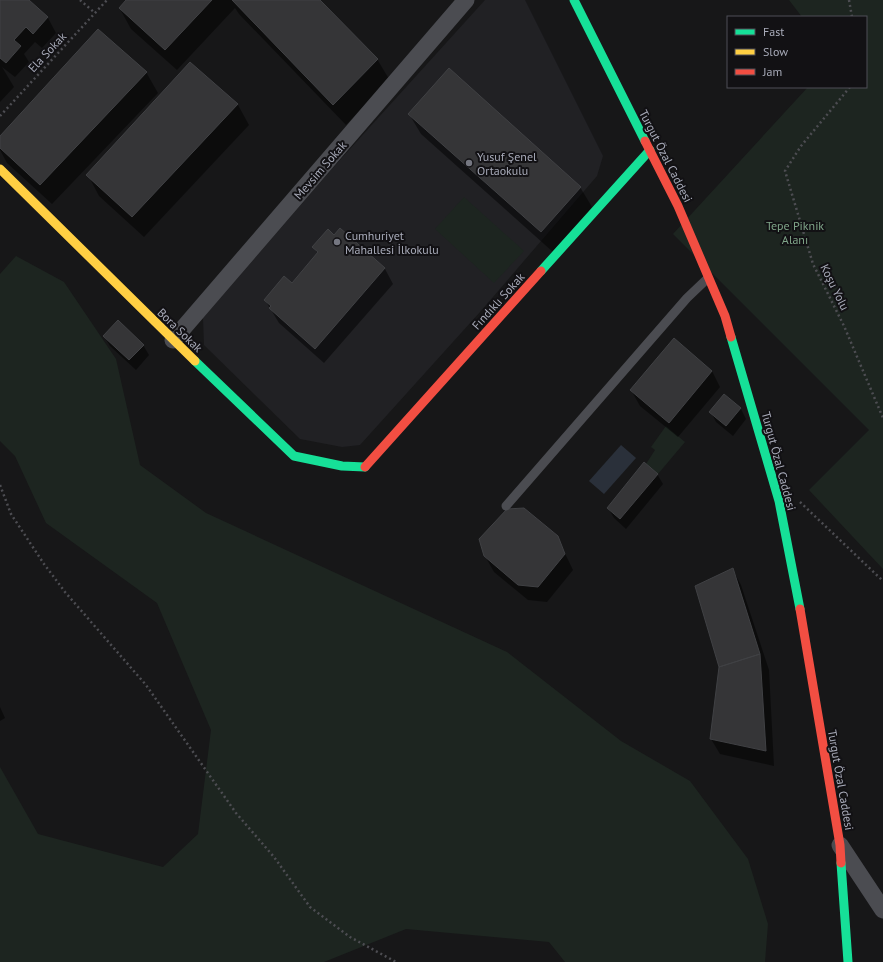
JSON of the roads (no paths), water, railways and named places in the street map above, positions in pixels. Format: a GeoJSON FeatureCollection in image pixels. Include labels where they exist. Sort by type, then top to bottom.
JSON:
{"type":"FeatureCollection","features":[{"type":"Feature","properties":{"kind":"street","name":"Mevsim Sokak"},"geometry":{"type":"LineString","coordinates":[[173,340],[466,0]]}},
{"type":"Feature","properties":{"kind":"street","name":"Turgut Özal Caddesi"},"geometry":{"type":"LineString","coordinates":[[574,0],[678,206],[709,277],[725,316],[777,494],[808,651],[840,845],[848,962]]}},
{"type":"Feature","properties":{"kind":"street","name":"Fındıklı Sokak"},"geometry":{"type":"LineString","coordinates":[[365,467],[650,150]]}},
{"type":"Feature","properties":{"kind":"street","name":"Bora Sokak"},"geometry":{"type":"LineString","coordinates":[[0,169],[173,340],[294,456],[342,466],[365,467]]}},
{"type":"Feature","properties":{"kind":"street"},"geometry":{"type":"LineString","coordinates":[[840,845],[883,910]]}},
{"type":"Feature","properties":{"kind":"lane"},"geometry":{"type":"LineString","coordinates":[[506,506],[687,298],[709,277]]}},
{"type":"Feature","properties":{"kind":"place","name":"Yusuf Şenel Ortaokulu"},"geometry":{"type":"Point","coordinates":[469,163]}},
{"type":"Feature","properties":{"kind":"place","name":"Cumhuriyet Mahallesi İlkokulu"},"geometry":{"type":"Point","coordinates":[337,242]}},
{"type":"Feature","properties":{"kind":"park label","name":"Tepe Piknik Alanı"},"geometry":{"type":"Point","coordinates":[795,232]}}]}
